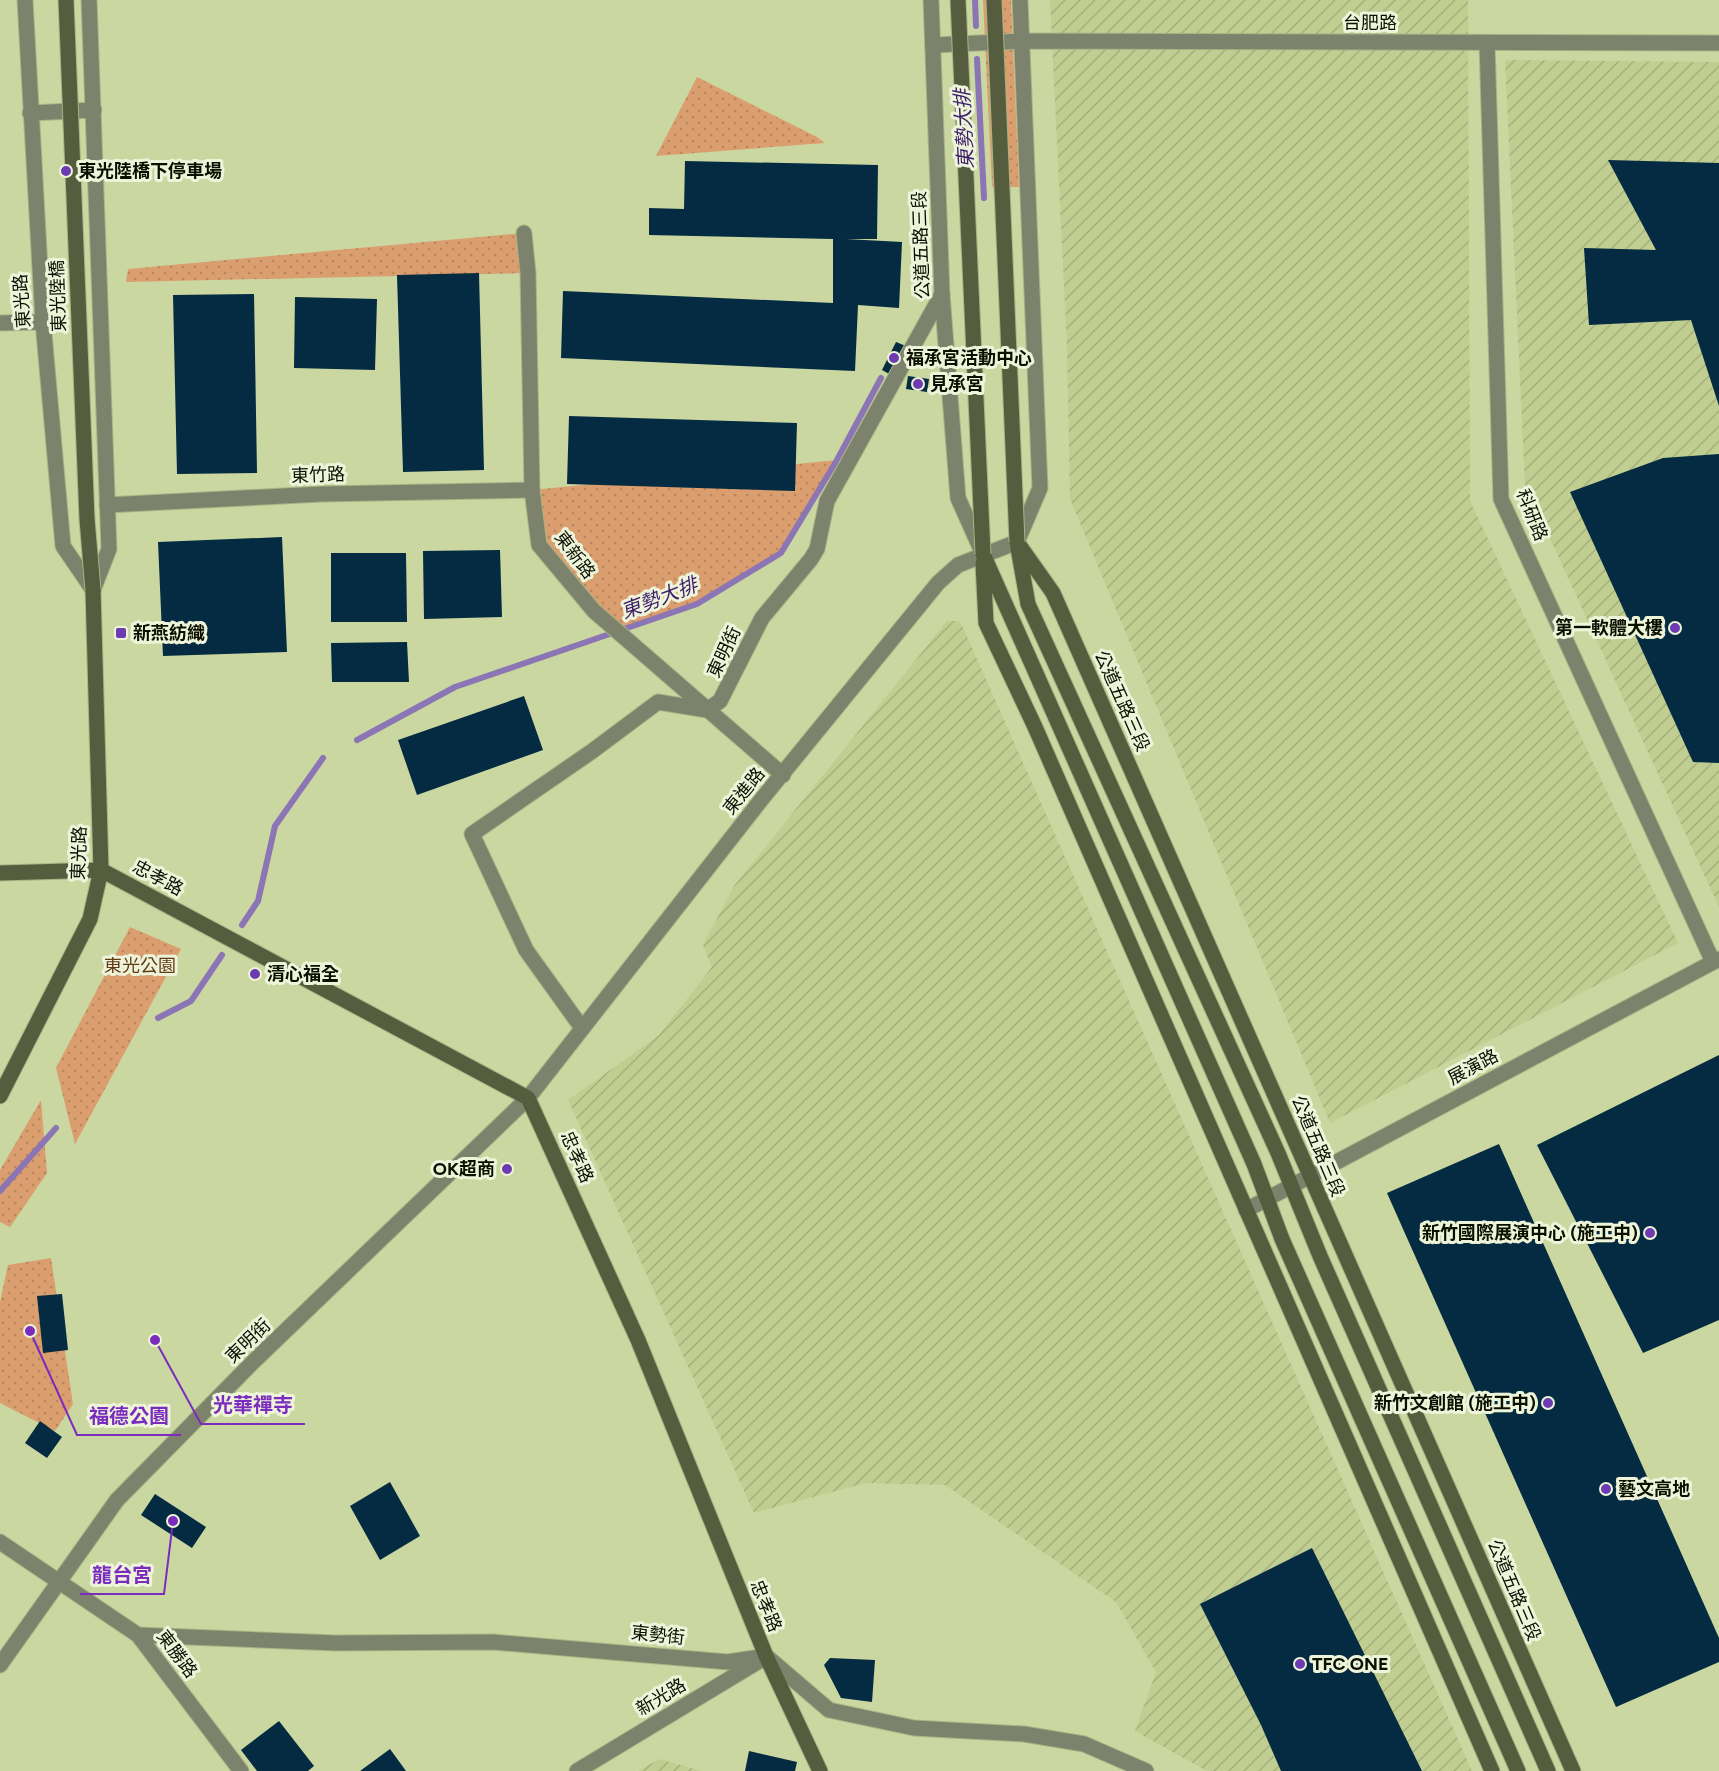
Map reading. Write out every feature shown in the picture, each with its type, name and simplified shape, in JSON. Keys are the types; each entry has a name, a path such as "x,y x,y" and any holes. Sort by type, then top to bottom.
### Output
{"street":[{"name":"東光路","path":"25,0 43,322 63,546 93,590"},
{"name":"東光陸橋","path":"66,0 87,519 93,590"},
{"name":"東光路","path":"0,1096 90,919 101,870 93,590 109,549 89,0"},
{"name":"公道五路三段","path":"931,0 942,294 958,498 1254,1164 1282,1239 1518,1771"},
{"name":"公道五路三段","path":"958,0 986,622 1035,727 1492,1771"},
{"path":"994,0 1017,542 1028,604 1170,912 1548,1771"},
{"path":"1017,542 1040,488 1020,0"},
{"name":"台肥路","path":"933,45 1021,41 1719,43"},
{"name":"科研路","path":"1487,43 1501,499 1716,960"},
{"path":"30,113 94,110"},
{"name":"東新路","path":"524,233 528,273 532,490 539,545 594,611 783,775"},
{"name":"東明街","path":"707,710 720,701 727,692 741,656 762,618 817,549 827,501 942,294"},
{"path":"0,323 43,322"},
{"name":"東竹路","path":"107,505 322,494 532,490"},
{"name":"公道五路三段","path":"1017,542 1053,593 1573,1771"},
{"name":"東進路","path":"528,1098 938,583 958,565 1017,542"},
{"path":"582,1028 526,950 472,834 591,752 657,702 707,710"},
{"name":"忠孝路","path":"0,873 101,870 528,1098 638,1340 766,1656 820,1771"},
{"name":"展演路","path":"1246,1210 1716,960"},
{"name":"東明街","path":"0,1665 117,1500 254,1361 528,1098"},
{"name":"東勝路","path":"0,1542 138,1635 242,1771"},
{"name":"東勢街","path":"138,1635 336,1643 493,1642 728,1662 766,1656"},
{"path":"766,1656 829,1710 914,1728 1024,1734 1084,1744 1146,1771"},
{"name":"新光路","path":"577,1771 766,1656"}],"shaded area":[{"path":"1050,0 1468,0 1470,501 1678,943 1330,1123 1070,499 1067,346"},
{"path":"1505,60 1719,62 1719,907 1525,484"},
{"path":"947,621 960,621 1472,1771 1207,1771 1135,1731 1156,1672 1116,1602 945,1485 866,1483 754,1513 568,1100 658,1036 712,967 703,945 734,886"},
{"path":"659,1759 702,1771 638,1771"}],"green space":[{"path":"983,0 1011,0 1019,187 992,187"},
{"path":"697,77 817,137 825,143 656,156"},
{"path":"524,233 528,273 126,282 128,269"},
{"path":"837,460 781,553 697,604 618,631 539,545 532,490"},
{"name":"東光公園","path":"130,927 181,949 75,1144 56,1068"},
{"path":"41,1100 47,1173 10,1227 0,1222 0,1170"},
{"path":"51,1258 73,1404 55,1431 0,1403 0,1302 8,1265"}],"building":[{"path":"1608,160 1719,163 1719,406 1691,320 1589,325 1584,248 1656,250"},
{"path":"685,161 878,165 877,239 846,239 902,242 899,308 858,305 855,371 561,358 563,291 833,303 833,239 649,235 649,208 684,209"},
{"path":"479,273 484,470 403,472 397,275"},
{"path":"254,294 257,473 177,474 173,295"},
{"path":"295,297 377,299 375,370 294,368"},
{"name":"福承宮活動中心","path":"896,342 906,346 891,375 882,370"},
{"name":"見承宮","path":"908,376 929,379 927,392 906,389"},
{"path":"569,416 797,423 795,491 567,484"},
{"name":"第一軟體大樓","path":"1719,454 1719,763 1693,762 1570,492 1663,458"},
{"path":"282,537 287,652 163,656 158,542"},
{"path":"500,550 502,617 424,619 423,551"},
{"path":"331,553 406,553 407,622 331,622"},
{"path":"407,642 409,682 332,682 331,643"},
{"path":"524,696 543,750 417,795 398,740"},
{"name":"新竹國際展演中心 (施工中)","path":"1719,1055 1719,1320 1643,1353 1537,1145"},
{"name":"新竹文創館 (施工中)","path":"1499,1144 1719,1638 1719,1662 1616,1707 1387,1193"},
{"path":"62,1294 68,1350 43,1353 37,1296"},
{"path":"40,1421 62,1437 47,1458 25,1443"},
{"path":"390,1482 420,1536 380,1560 350,1506"},
{"path":"155,1494 206,1527 192,1548 141,1515"},
{"name":"TFC ONE","path":"1312,1548 1422,1771 1281,1771 1261,1725 1200,1604"},
{"path":"830,1658 875,1660 872,1702 841,1698 824,1665"},
{"path":"279,1721 314,1766 308,1771 257,1771 241,1750"},
{"path":"390,1749 406,1771 360,1771"},
{"path":"749,1751 797,1762 795,1771 745,1771"}],"waterway":[{"name":"東勢大排","path":"975,0 976,26"},
{"name":"東勢大排","path":"977,59 984,198"},
{"name":"東勢大排","path":"357,740 455,687 697,604 781,553 837,460 881,378"},
{"name":"東勢大排","path":"242,925 258,901 275,826 323,758"},
{"name":"東勢大排","path":"158,1018 191,1001 222,955"},
{"name":"東勢大排","path":"0,1191 56,1128"}],"place":[{"name":"東光陸橋下停車場","path":"66,171"},
{"name":"福承宮活動中心","path":"894,358"},
{"name":"見承宮","path":"918,384"},
{"name":"第一軟體大樓","path":"1675,628"},
{"name":"新燕紡織","path":"121,633"},
{"name":"清心福全","path":"255,974"},
{"name":"OK超商","path":"507,1169"},
{"name":"新竹國際展演中心 (施工中)","path":"1650,1233"},
{"name":"福德公園","path":"30,1331"},
{"name":"光華禪寺","path":"155,1340"},
{"name":"新竹文創館 (施工中)","path":"1548,1403"},
{"name":"藝文高地","path":"1606,1489"},
{"name":"龍台宮","path":"173,1521"},
{"name":"TFC ONE","path":"1300,1664"}]}
